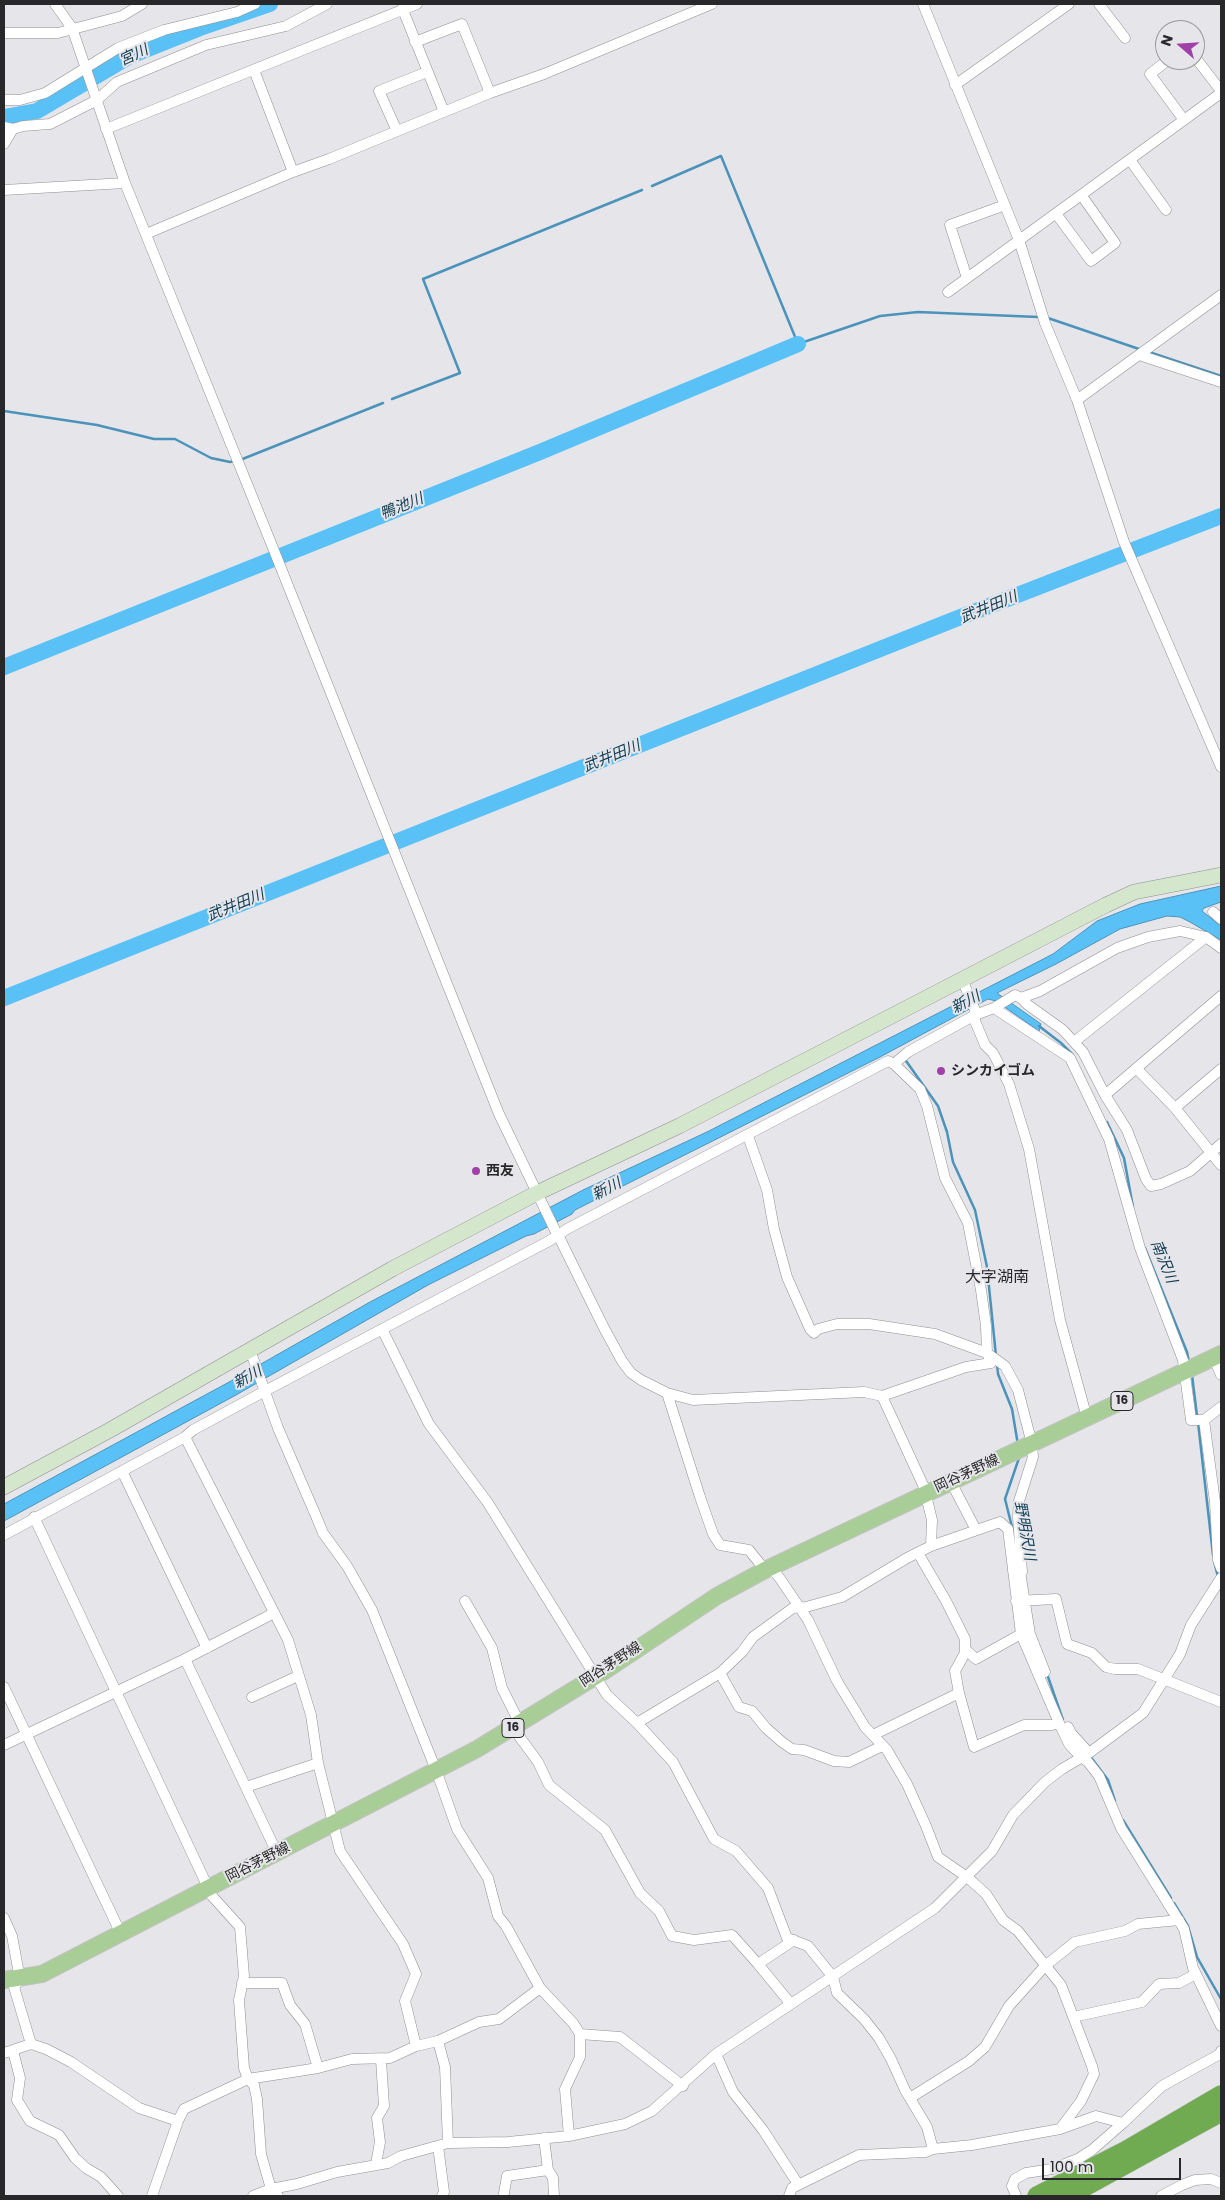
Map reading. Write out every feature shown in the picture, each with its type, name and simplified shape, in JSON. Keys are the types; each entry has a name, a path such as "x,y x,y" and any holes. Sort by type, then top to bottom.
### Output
{"highway":[{"path":"1037,2196 1127,2150 1221,2095"},
{"path":"1068,2196 1221,2112"}],"main road":[{"name":"岡谷茅野線","path":"12,1980 42,1974 436,1770 517,1726 717,1596 765,1570 1218,1356"}],"street":[{"path":"4,1535 34,1517 185,1437 193,1430 265,1389 382,1329 557,1233 748,1136 888,1061 894,1064 920,1089 927,1106 945,1178 968,1223 982,1299 987,1352 991,1363 966,1367 882,1396 864,1392 693,1400 667,1393 641,1380 622,1361 557,1233 499,1114 125,183 72,28 56,4"},
{"path":"4,33 58,33 122,16 142,4"},
{"path":"4,100 20,100 45,94 118,48 164,30 237,12 255,4"},
{"path":"4,144 8,128 50,124 97,100 117,82 206,45 286,26 327,4"},
{"path":"106,129 404,7 417,4"},
{"path":"146,234 293,172 397,132 490,93 544,74 712,4"},
{"path":"923,4 1019,240 1045,323 1077,400 1124,542 1221,767"},
{"path":"955,86 1069,4"},
{"path":"1099,4 1125,38"},
{"path":"404,7 415,42 444,112"},
{"path":"415,42 462,24 490,93"},
{"path":"254,70 293,172"},
{"path":"1155,70 1150,74 1184,120"},
{"path":"948,292 1019,240 1057,215 1221,92 1205,70"},
{"path":"397,132 379,91 427,72"},
{"path":"1130,160 1166,210"},
{"path":"4,190 125,183"},
{"path":"1057,215 1091,261 1116,243 1082,196"},
{"path":"968,278 950,225 1005,205"},
{"path":"1077,400 1221,295"},
{"path":"1139,355 1221,382"},
{"path":"4,1487 252,1355 392,1269 540,1198 679,1126 964,984 1134,892 1221,875"},
{"path":"1212,912 1221,920"},
{"path":"1022,998 1040,991 1117,948 1148,937 1180,931 1206,937 1221,948"},
{"path":"1074,1042 1206,937"},
{"path":"964,984 975,1012 975,1021 985,1045 993,1053 1009,1084 1029,1149 1060,1320 1088,1418"},
{"path":"894,1064 908,1052 975,1012 994,1008 1015,995 1022,998 1028,1006 1064,1030 1083,1052 1105,1095 1127,1130 1146,1179 1152,1186 1161,1184 1190,1170 1221,1144"},
{"path":"1105,1095 1221,996"},
{"path":"994,1008 1070,1058 1109,1139 1140,1248 1183,1360 1191,1420 1204,1420 1221,1407"},
{"path":"1137,1069 1175,1108 1221,1165"},
{"path":"1175,1108 1221,1069"},
{"path":"748,1136 767,1190 774,1229 787,1277 810,1329 814,1333 818,1329 837,1324 869,1324 935,1334 987,1352 1005,1366 1018,1390 1022,1448 1033,1457 1019,1501 1018,1517 1022,1572 1016,1571"},
{"path":"382,1329 429,1424 488,1503 607,1695 637,1723 672,1762 714,1839 736,1851 768,1888 787,1938 808,1946 833,1977 837,1993 864,2018 879,2038 927,2127 933,2149"},
{"path":"252,1355 278,1428 323,1533 347,1566 372,1610 436,1770 457,1829 488,1878 498,1916 506,1926 540,1988 573,2023 580,2034 580,2057 565,2089 569,2136"},
{"path":"1218,1356 1221,1376"},
{"path":"667,1393 704,1506 720,1545 749,1550 765,1570 775,1572 808,1620 837,1681 865,1727 887,1750 918,1806 938,1857 967,1877 986,1894 1003,1920 1018,1931 1062,1985 1094,2074 1081,2101 1060,2129"},
{"path":"882,1396 924,1487 924,1494 932,1520 931,1546"},
{"path":"1204,1420 1215,1502 1218,1560 1221,1568"},
{"path":"185,1437 288,1640 311,1715 318,1763 340,1851 403,1944 416,1974 405,2002 416,2046"},
{"path":"122,1470 207,1648"},
{"path":"951,1482 976,1530"},
{"path":"34,1517 117,1690 212,1896 240,1927 244,1957 244,1976 239,2000 244,2068 248,2079 254,2085 257,2099 261,2154 275,2192"},
{"path":"637,1723 720,1673 742,1652 753,1637 793,1608 800,1608 842,1597 907,1558 931,1546 1000,1522 1008,1529 1021,1600 1030,1634 1070,1733 1099,1776 1121,1828 1184,1929 1196,1974 1221,2026"},
{"path":"918,1553 946,1601 964,1639 964,1649 955,1671 974,1747 1024,1725 1052,1725 1059,1723"},
{"path":"252,2196 275,2192 376,2164 388,2164 401,2156 448,2143 508,2142 569,2136 625,2124 652,2111 683,2086 716,2054 790,2003 920,1920 992,1851 1013,1814 1045,1782 1144,1713 1180,1654 1191,1625 1221,1578"},
{"path":"1021,1600 1056,1599 1067,1644 1092,1653 1106,1667 1138,1669 1164,1681 1212,1697 1221,1702"},
{"path":"1021,1600 1021,1634 1069,1744 1085,1755"},
{"path":"465,1601 492,1648 502,1688 517,1726 550,1785 605,1830 640,1893 659,1911 672,1936 694,1940 732,1935 790,2003"},
{"path":"4,1745 186,1659 274,1613"},
{"path":"964,1649 976,1659 1021,1634"},
{"path":"186,1659 277,1853"},
{"path":"720,1673 739,1707 752,1710 766,1728 792,1749 804,1750 834,1761 850,1762 882,1746"},
{"path":"252,1698 298,1676"},
{"path":"4,1687 121,1934"},
{"path":"873,1736 959,1693"},
{"path":"246,1787 318,1763"},
{"path":"4,1918 12,1936 12,1980 31,2044"},
{"path":"910,2098 969,2061 985,2047 1009,2006 1045,1966 1075,1942 1125,1931 1138,1924 1179,1920"},
{"path":"758,1964 794,1940"},
{"path":"1073,2017 1142,2002 1159,1984 1179,1983 1196,1974"},
{"path":"242,1983 282,1984 290,2005 305,2024 318,2068"},
{"path":"152,2196 184,2109 248,2079 318,2068 352,2058 381,2060 390,2058 416,2046 438,2041 479,2022 499,2019 540,1988"},
{"path":"580,2034 620,2037 683,2086"},
{"path":"438,2041 445,2067 448,2143"},
{"path":"118,2196 101,2177 86,2168 75,2158 59,2135 30,2121 17,2100 20,2078 8,2052 31,2044 46,2049 71,2062 138,2108 178,2121"},
{"path":"1016,2195 1012,2186 1015,2179 1026,2173 1052,2169 1078,2159 1092,2150 1162,2086 1220,2054 1221,2051"},
{"path":"716,2054 733,2092 763,2130 798,2184"},
{"path":"376,2164 380,2142 377,2118 384,2106 381,2060"},
{"path":"789,2196 792,2188 798,2184 859,2155 926,2152 933,2149 972,2145 1060,2129 1096,2116 1123,2123"},
{"path":"544,2138 548,2170 553,2178 554,2196"},
{"path":"438,2146 444,2192 442,2196"},
{"path":"504,2193 508,2176 548,2170"},
{"path":"1161,2196 1195,2180 1211,2179 1221,2183"}],"water":[{"name":"新川","path":"1221,886 1221,902 1204,908 1202,911 1221,926 1221,940 1180,917 1167,916 1120,929 1056,964 997,993 1041,1024 1039,1031 996,1001 988,999 880,1057 575,1210 572,1214 534,1234 526,1236 428,1285 236,1395 4,1521 4,1504 231,1381 370,1302 583,1190 709,1131 1053,954 1097,921 1140,904"}],"waterway":[{"name":"宮川","path":"4,117 37,111 130,56 200,28 270,4"},
{"path":"652,186 721,156 798,344 880,316 918,312 1038,317"},
{"path":"392,399 460,373 423,279 642,190"},
{"path":"1048,318 1139,349"},
{"name":"鴨池川","path":"4,667 540,452 798,344"},
{"path":"1152,353 1221,376"},
{"path":"240,460 383,403"},
{"path":"4,411 97,425 154,439 175,439 211,458 230,462 235,461"},
{"name":"武井田川","path":"4,998 953,620 1221,516"},
{"name":"南沢川","path":"1039,1026 1073,1055"},
{"name":"野明沢川","path":"904,1058 938,1106 947,1132 953,1162 975,1210 987,1267 996,1356"},
{"name":"南沢川","path":"1107,1122 1124,1158 1133,1207"},
{"name":"南沢川","path":"1145,1248 1187,1352 1189,1362"},
{"name":"野明沢川","path":"997,1364 998,1374 1012,1409 1018,1445"},
{"name":"南沢川","path":"1192,1375 1197,1416"},
{"name":"南沢川","path":"1198,1422 1213,1555"},
{"name":"野明沢川","path":"1012,1527 1005,1499 1019,1458"},
{"name":"南沢川","path":"1214,1561 1218,1577"},
{"name":"野明沢川","path":"1047,1674 1063,1720"},
{"name":"野明沢川","path":"1090,1756 1108,1780 1115,1801"},
{"name":"野明沢川","path":"1123,1820 1171,1898"},
{"name":"野明沢川","path":"1174,1903 1188,1926 1197,1957 1221,1999"}],"place":[{"name":"シンカイゴム","path":"941,1071"},
{"name":"西友","path":"476,1171"}],"district":[{"name":"大字湖南","path":"997,1278"}]}
